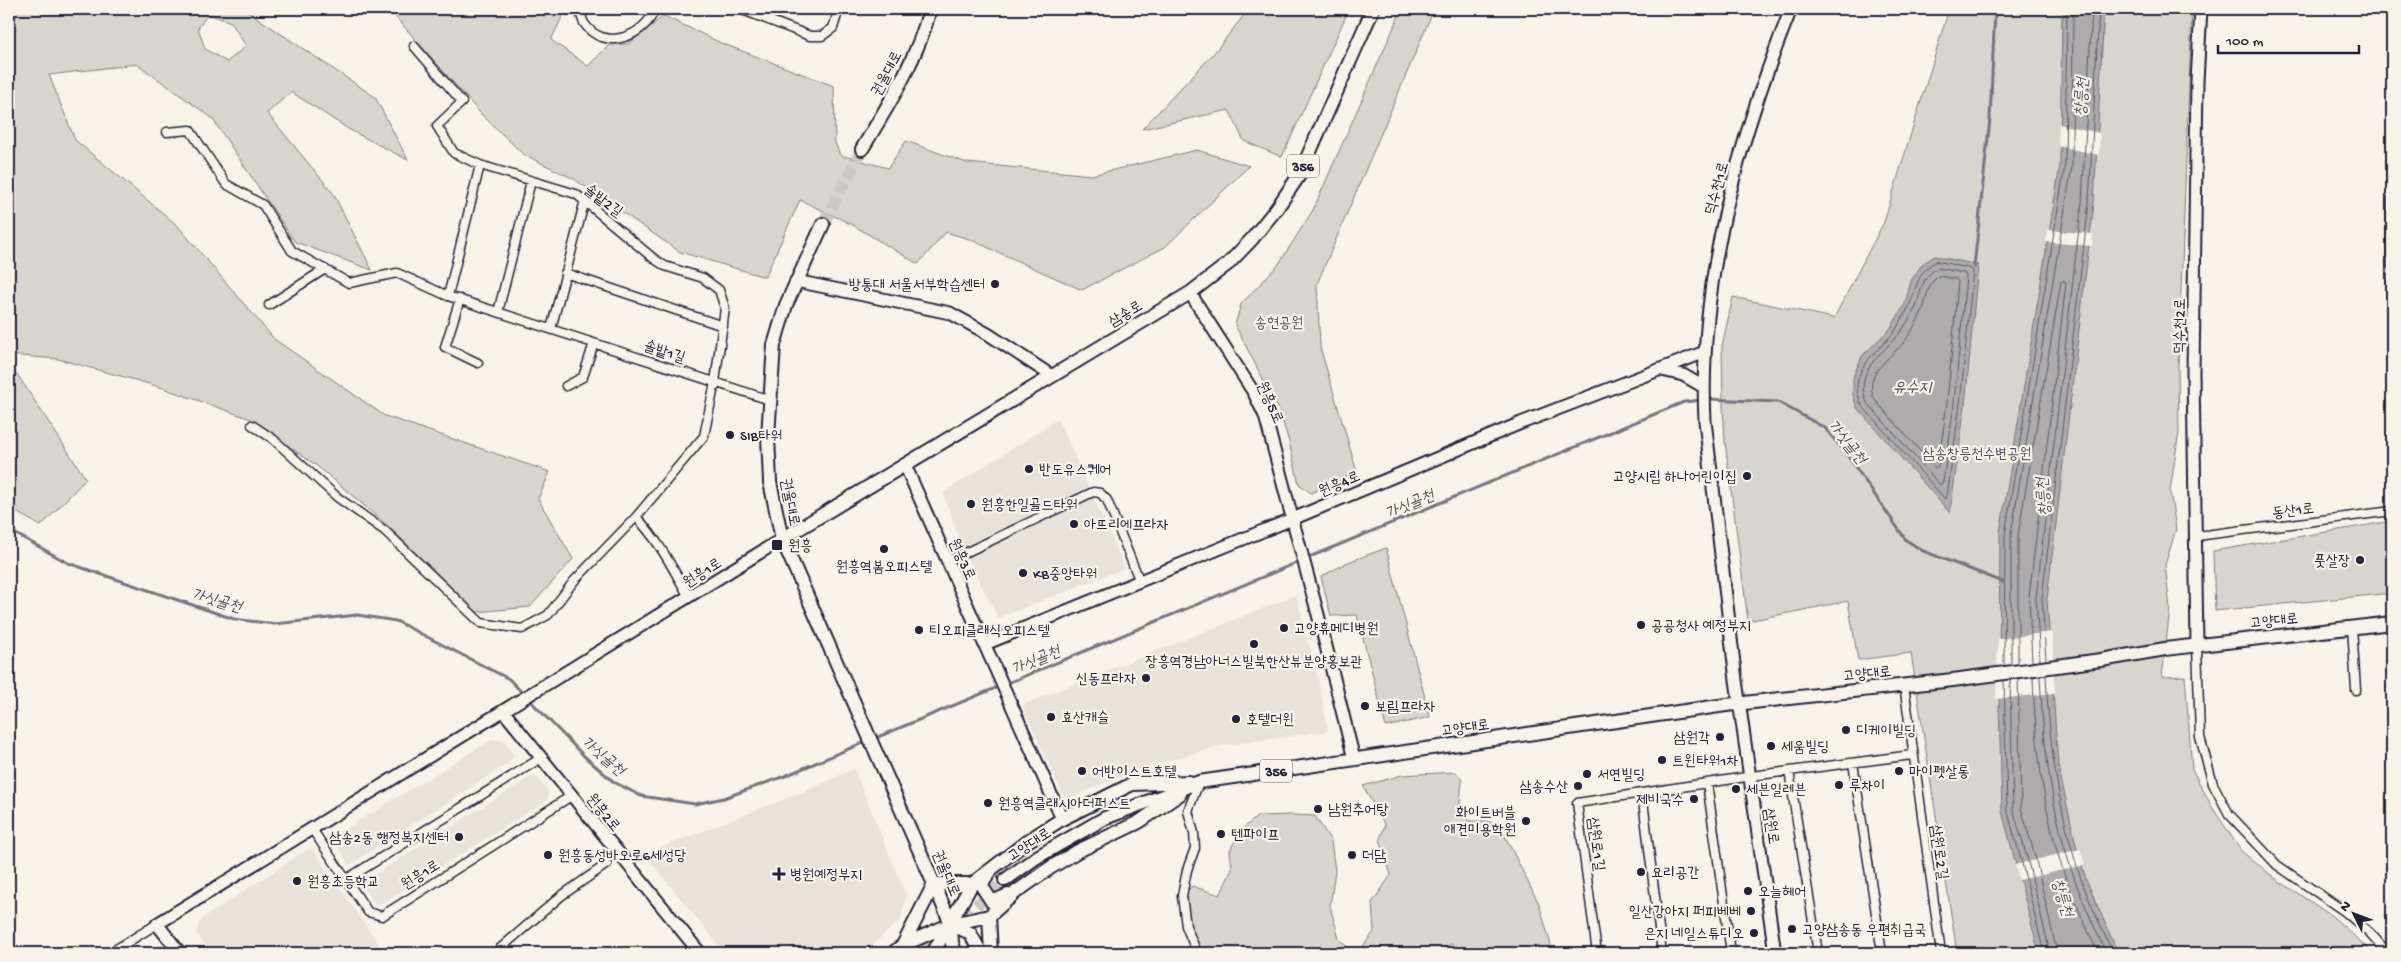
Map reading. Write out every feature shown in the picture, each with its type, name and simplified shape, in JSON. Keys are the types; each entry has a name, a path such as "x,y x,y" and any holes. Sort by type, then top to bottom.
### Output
{"main road":[{"name":"권율대로","path":"862,150 905,77 920,43 930,9"},
{"name":"삼송로","path":"782,540 1190,293 1228,263 1252,239 1277,208 1300,174 1373,9"},
{"name":"권율대로","path":"823,224 786,305 774,346 770,400 770,482 782,540 878,752 951,924 952,944 956,953"},
{"name":"고양대로","path":"1005,880 1046,852 1105,818 1199,782 1740,704 1953,680 2197,645 2392,623"},
{"path":"933,953 972,884 993,865 1062,818 1132,784 1199,782"},
{"path":"898,949 951,924 989,916 1016,892 1078,851 1139,822 1199,782"},
{"path":"993,865 982,885 992,902 1016,892"},
{"path":"898,949 934,884 972,884"},
{"path":"989,916 991,953"},
{"path":"951,924 970,933 981,953"}],"street":[{"path":"579,9 584,24 597,35 616,40 634,34 652,18 656,9"},
{"path":"740,9 810,36 822,36 833,28 838,9"},
{"name":"덕수천1로","path":"1740,704 1700,383 1721,227 1738,162 1771,59 1791,9"},
{"name":"덕수천2로","path":"2197,645 2197,536 2193,452 2193,373 2197,81 2201,9"},
{"name":"솔밭2길","path":"252,425 273,439 337,497 385,531 481,623 522,630 548,615 574,581 636,517 704,436 715,382 725,308 719,290 703,278 665,266 653,258 576,194 480,165 454,153 437,126 462,102 414,46"},
{"name":"솔밭1길","path":"167,132 190,130 226,184 263,205 292,250 349,283 397,273 448,296 770,400"},
{"path":"448,296 480,165"},
{"path":"498,312 531,181"},
{"path":"2392,199 2392,290"},
{"path":"551,329 564,273 585,200"},
{"path":"268,305 325,269"},
{"path":"564,273 723,326"},
{"path":"796,282 950,313 988,334 1052,376"},
{"name":"원흥5로","path":"1190,293 1254,393 1265,416 1354,759"},
{"path":"460,299 445,347 478,363"},
{"path":"566,386 583,377 594,343"},
{"name":"원흥4로","path":"984,644 1140,582 1521,422 1705,352"},
{"path":"1660,370 1672,372 1700,383"},
{"name":"원흥3로","path":"906,465 1062,818"},
{"path":"948,561 1093,492 1100,493 1106,500 1140,582"},
{"name":"동산1로","path":"2197,536 2392,511"},
{"path":"636,517 649,530 689,597"},
{"name":"원흥1로","path":"504,712 520,700 782,540"},
{"path":"2352,627 2356,690"},
{"path":"2197,645 2200,737 2213,784 2229,814 2277,864 2344,911 2370,933 2388,953"},
{"name":"삼원로2길","path":"1904,685 1912,754 1941,953"},
{"name":"삼원로","path":"1740,704 1775,953"},
{"path":"110,953 504,712"},
{"name":"원흥2로","path":"504,712 700,953"},
{"path":"1750,776 1912,754"},
{"path":"346,879 541,758"},
{"path":"1853,763 1882,953"},
{"path":"1789,771 1818,953"},
{"name":"삼원로1길","path":"1597,953 1578,803 1750,776"},
{"path":"1197,953 1186,926 1182,896 1187,870 1195,848 1194,833 1188,811 1199,782"},
{"path":"1707,783 1731,953"},
{"path":"1642,793 1662,953"},
{"name":"원흥1로","path":"312,829 368,912 382,916 572,796"},
{"path":"495,953 561,896 607,864"},
{"path":"157,924 180,953"}],"shaded area":[{"path":"1058,419 1125,568 998,618 964,551 943,493"},
{"path":"1296,595 1319,682 1328,731 1214,747 1132,772 1065,800 1022,705"},
{"path":"493,739 506,742 514,755 509,763 349,865 332,837"},
{"name":"병원예정부지","path":"854,769 906,895 901,920 862,953 725,953 644,854 810,789"},
{"path":"532,776 536,776 548,791 548,799 545,802 383,903 374,903 361,883"},
{"name":"원흥초등학교","path":"311,847 385,953 212,953 197,935 198,925 203,918"}],"green space":[{"path":"9,9 244,9 375,97 408,160 350,130 291,92 267,113 333,193 372,270 295,242 212,118 137,64 49,75 75,140 177,225 274,339 385,416 550,472 538,499 573,559 530,607 477,612 388,526 321,469 251,419 157,386 58,359 9,355","holes":["208,14 231,22 246,46 227,62 205,49 198,28"]},
{"path":"384,9 566,9 551,40 588,66 609,45 628,44 664,16 721,43 834,86 835,143 840,155 888,168 906,141 967,163 1092,175 1197,150 1249,166 1165,247 1082,290 969,239 946,232 918,264 851,224 800,200 765,277 680,252 574,179 523,154 481,114 393,14"},
{"path":"1249,9 1349,9 1282,157 1244,141 1229,110 1142,129 1214,53"},
{"name":"송현공원","path":"1402,9 1434,9 1317,284 1320,347 1357,472 1311,493 1299,484 1279,410 1235,325 1241,304 1278,265 1313,210"},
{"name":"삼송창릉천수변공원","path":"1949,9 2192,9 2178,366 2179,432 2170,491 2176,529 2165,565 2170,608 2162,677 2185,676 2192,769 2212,807 2241,851 2276,879 2332,916 2373,953 1957,953 1911,653 1858,660 1848,601 1748,621 1725,442 1723,405 1722,346 1733,297 1834,318 1884,222"},
{"path":"9,369 17,374 86,479 41,526 9,508"},
{"path":"2392,521 2392,593 2215,611 2213,551"},
{"path":"1386,548 1430,717 1386,727 1357,615 1331,616 1321,577 1346,563"},
{"path":"1456,772 1462,780 1460,803 1468,821 1486,821 1500,826 1539,904 1551,945 1545,953 1471,953 1451,944 1436,953 1358,953 1374,932 1372,903 1391,875 1380,839 1385,825 1363,786 1402,775"},
{"path":"1258,816 1315,816 1331,841 1335,871 1330,906 1339,939 1354,953 1201,953 1186,926 1182,896 1192,886 1220,895 1232,869 1230,850 1240,831"}],"water":[{"name":"창릉천","path":"2062,9 2104,9 2094,203 2047,599 2058,765 2077,849 2086,879 2118,953 2039,953 2002,811 1999,704 2000,533 2060,165"},
{"name":"유수지","path":"1935,256 1978,265 1965,405 1950,513 1857,408 1853,395 1853,377 1862,356 1890,329 1905,304 1911,281 1922,264"}],"pier":[{"path":"2059,124 2100,133 2099,155 2058,146"},
{"path":"2048,230 2093,234 2092,246 2046,242"},
{"path":"2052,632 2055,693 1996,699 1998,639"},
{"path":"2080,849 2085,865 2019,880 2015,865"}],"waterway":[{"path":"1974,267 1990,119 1995,9"},
{"name":"가싯골천","path":"1708,399 1778,402 1825,428 1845,452 1906,540 1923,551 2003,582"},
{"name":"가싯골천","path":"1307,558 1684,402 1702,400"},
{"name":"가싯골천","path":"9,530 68,563 234,619 275,624 357,615 396,621 509,679 585,757 614,782 641,796 695,804 724,798 785,776 867,741"},
{"name":"가싯골천","path":"873,739 1301,561"}],"tunnel":[{"path":"823,224 862,149"},
{"path":"922,953 1005,880"}],"place":[{"name":"방통대 서울서부학습센터","path":"995,284"},
{"name":"SIB타워","path":"730,435"},
{"name":"반도유스퀘어","path":"1029,469"},
{"name":"고양시립 하나어린이집","path":"1747,476"},
{"name":"원흥한일골드타워","path":"971,504"},
{"name":"아뜨리에프라자","path":"1074,524"},
{"name":"원흥","path":"777,545"},
{"name":"원흥역봄오피스텔","path":"884,549"},
{"name":"풋살장","path":"2360,560"},
{"name":"KB중앙타워","path":"1023,573"},
{"name":"공공청사 예정부지","path":"1641,625"},
{"name":"고양휴메디병원","path":"1284,628"},
{"name":"티오피클래식오피스텔","path":"919,630"},
{"name":"장흥역경남아너스빌북한산뷰분양홍보관","path":"1254,644"},
{"name":"신동프라자","path":"1146,678"},
{"name":"보림프라자","path":"1365,706"},
{"name":"효산캐슬","path":"1051,717"},
{"name":"호텔더윈","path":"1236,719"},
{"name":"디케이빌딩","path":"1846,730"},
{"name":"삼원각","path":"1720,737"},
{"name":"세움빌딩","path":"1771,746"},
{"name":"트윈타워1차","path":"1662,760"},
{"name":"어반이스트호텔","path":"1082,771"},
{"name":"마이펫살롱","path":"1899,771"},
{"name":"서연빌딩","path":"1587,774"},
{"name":"루차이","path":"1839,785"},
{"name":"삼송수산","path":"1578,786"},
{"name":"세븐일레븐","path":"1736,789"},
{"name":"제비국수","path":"1694,799"},
{"name":"원흥역클래시아더퍼스트","path":"988,803"},
{"name":"남원추어탕","path":"1318,809"},
{"name":"화이트버블 애견미용학원","path":"1526,821"},
{"name":"텐파이프","path":"1221,834"},
{"name":"삼송2동 행정복지센터","path":"459,837"},
{"name":"원흥동성바오로6세성당","path":"548,855"},
{"name":"더담","path":"1352,855"},
{"name":"요리공간","path":"1641,872"},
{"name":"병원예정부지","path":"779,874"},
{"name":"원흥초등학교","path":"297,881"},
{"name":"오늘헤어","path":"1748,891"},
{"name":"일산강아지 퍼피베베","path":"1751,911"},
{"name":"고양삼송동 우편취급국","path":"1792,929"},
{"name":"은지 네일스튜디오","path":"1754,933"}]}
